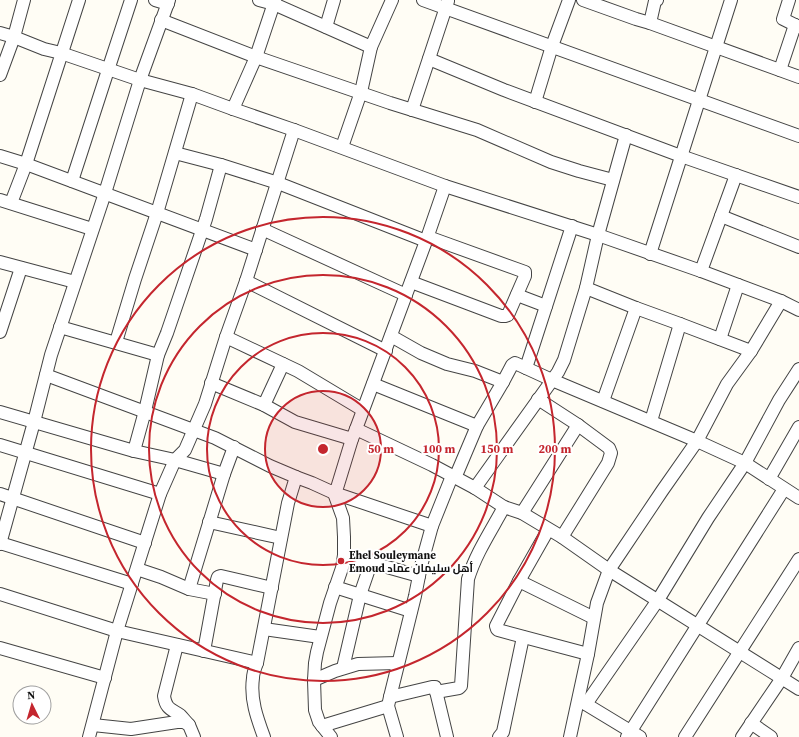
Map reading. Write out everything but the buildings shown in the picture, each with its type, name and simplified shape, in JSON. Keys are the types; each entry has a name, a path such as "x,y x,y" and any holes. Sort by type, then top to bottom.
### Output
{"street":[{"path":"0,75 14,37 24,0"},
{"path":"79,0 26,164 6,202 92,229"},
{"path":"72,181 132,0"},
{"path":"132,584 0,544 60,327 105,193 140,80 168,2 155,0"},
{"path":"259,0 275,2 371,47"},
{"path":"326,27 334,0"},
{"path":"342,147 361,92 371,47 392,0"},
{"path":"423,0 446,4 552,46 799,136"},
{"path":"535,102 552,46 569,0"},
{"path":"583,0 716,46 799,77"},
{"path":"650,23 655,1 657,0"},
{"path":"650,254 731,0"},
{"path":"780,70 797,26 783,19 789,0"},
{"path":"233,110 256,57 275,2"},
{"path":"412,110 446,4"},
{"path":"161,20 256,57 412,110 477,130 551,162 613,180"},
{"path":"0,33 108,70 192,94 233,110 342,147 445,186 572,226 700,271 781,301 799,310"},
{"path":"429,59 535,102 799,197"},
{"path":"116,342 157,213 192,94"},
{"path":"89,737 117,631 160,494 175,460 185,450 205,404 294,130"},
{"path":"475,488 558,372 564,360 586,288 598,235 626,135"},
{"path":"175,153 221,165 278,183 427,239 525,272 526,276 508,314 505,316 501,316 411,282"},
{"path":"0,156 105,193 256,250"},
{"path":"134,451 158,355 202,230 221,165"},
{"path":"700,271 736,175"},
{"path":"330,737 319,722 315,710 314,680 315,663 320,638 342,568 344,555 342,518 334,493 337,488 354,434 386,351 445,186"},
{"path":"721,216 799,247"},
{"path":"526,368 572,226"},
{"path":"262,229 406,295"},
{"path":"0,262 75,282"},
{"path":"0,332 21,268"},
{"path":"246,281 386,351"},
{"path":"720,339 738,285"},
{"path":"586,288 751,351"},
{"path":"517,295 546,306"},
{"path":"570,737 582,702 588,654 597,603 609,570 697,441 727,384 751,351 781,301"},
{"path":"604,401 636,308"},
{"path":"651,421 680,324"},
{"path":"60,327 158,355"},
{"path":"391,336 421,353 447,364 475,371 503,382"},
{"path":"226,337 283,364 363,410"},
{"path":"397,737 389,701 432,526 477,426 515,362 552,380 651,421 745,463 799,498"},
{"path":"264,405 283,364"},
{"path":"582,702 658,600 708,518 745,463 779,400 799,369"},
{"path":"46,375 215,438 270,466 334,493 432,526"},
{"path":"211,383 264,405 295,422 354,434 432,465 475,488 504,508 522,513 548,530 562,537 609,570 799,689"},
{"path":"373,384 477,426"},
{"path":"538,399 578,425 609,448 611,453 608,463 562,537"},
{"path":"0,412 134,451 175,460 224,474"},
{"path":"522,513 578,425"},
{"path":"769,478 799,427"},
{"path":"0,445 160,494"},
{"path":"189,589 224,474 234,447"},
{"path":"264,737 253,702 253,677 264,629 288,503 296,477"},
{"path":"582,702 632,735 784,489"},
{"path":"0,494 145,543"},
{"path":"436,692 459,688 461,686 468,579 471,568 478,554 504,508"},
{"path":"209,522 281,538"},
{"path":"548,530 519,581 496,627 498,630 588,654"},
{"path":"344,555 419,576"},
{"path":"685,737 799,559"},
{"path":"343,668 360,595 371,563"},
{"path":"136,569 161,576 189,589 215,594"},
{"path":"204,651 218,577 221,576 272,588"},
{"path":"519,581 594,618"},
{"path":"336,587 411,611"},
{"path":"0,594 117,631 257,663"},
{"path":"264,629 320,638"},
{"path":"500,737 503,732 523,637"},
{"path":"178,645 164,696 165,704 172,711 181,716 189,725 194,737"},
{"path":"0,648 104,678"},
{"path":"742,737 782,678 799,648"},
{"path":"314,680 330,672 358,664 398,663"},
{"path":"322,726 389,701 435,687 447,737"},
{"path":"93,725 131,729 177,722 184,722 189,725"},
{"path":"751,723 771,737"}],"place":[{"name":"Ehel Souleymane Emoud أهل سليمان عماد","path":"341,561"}]}
